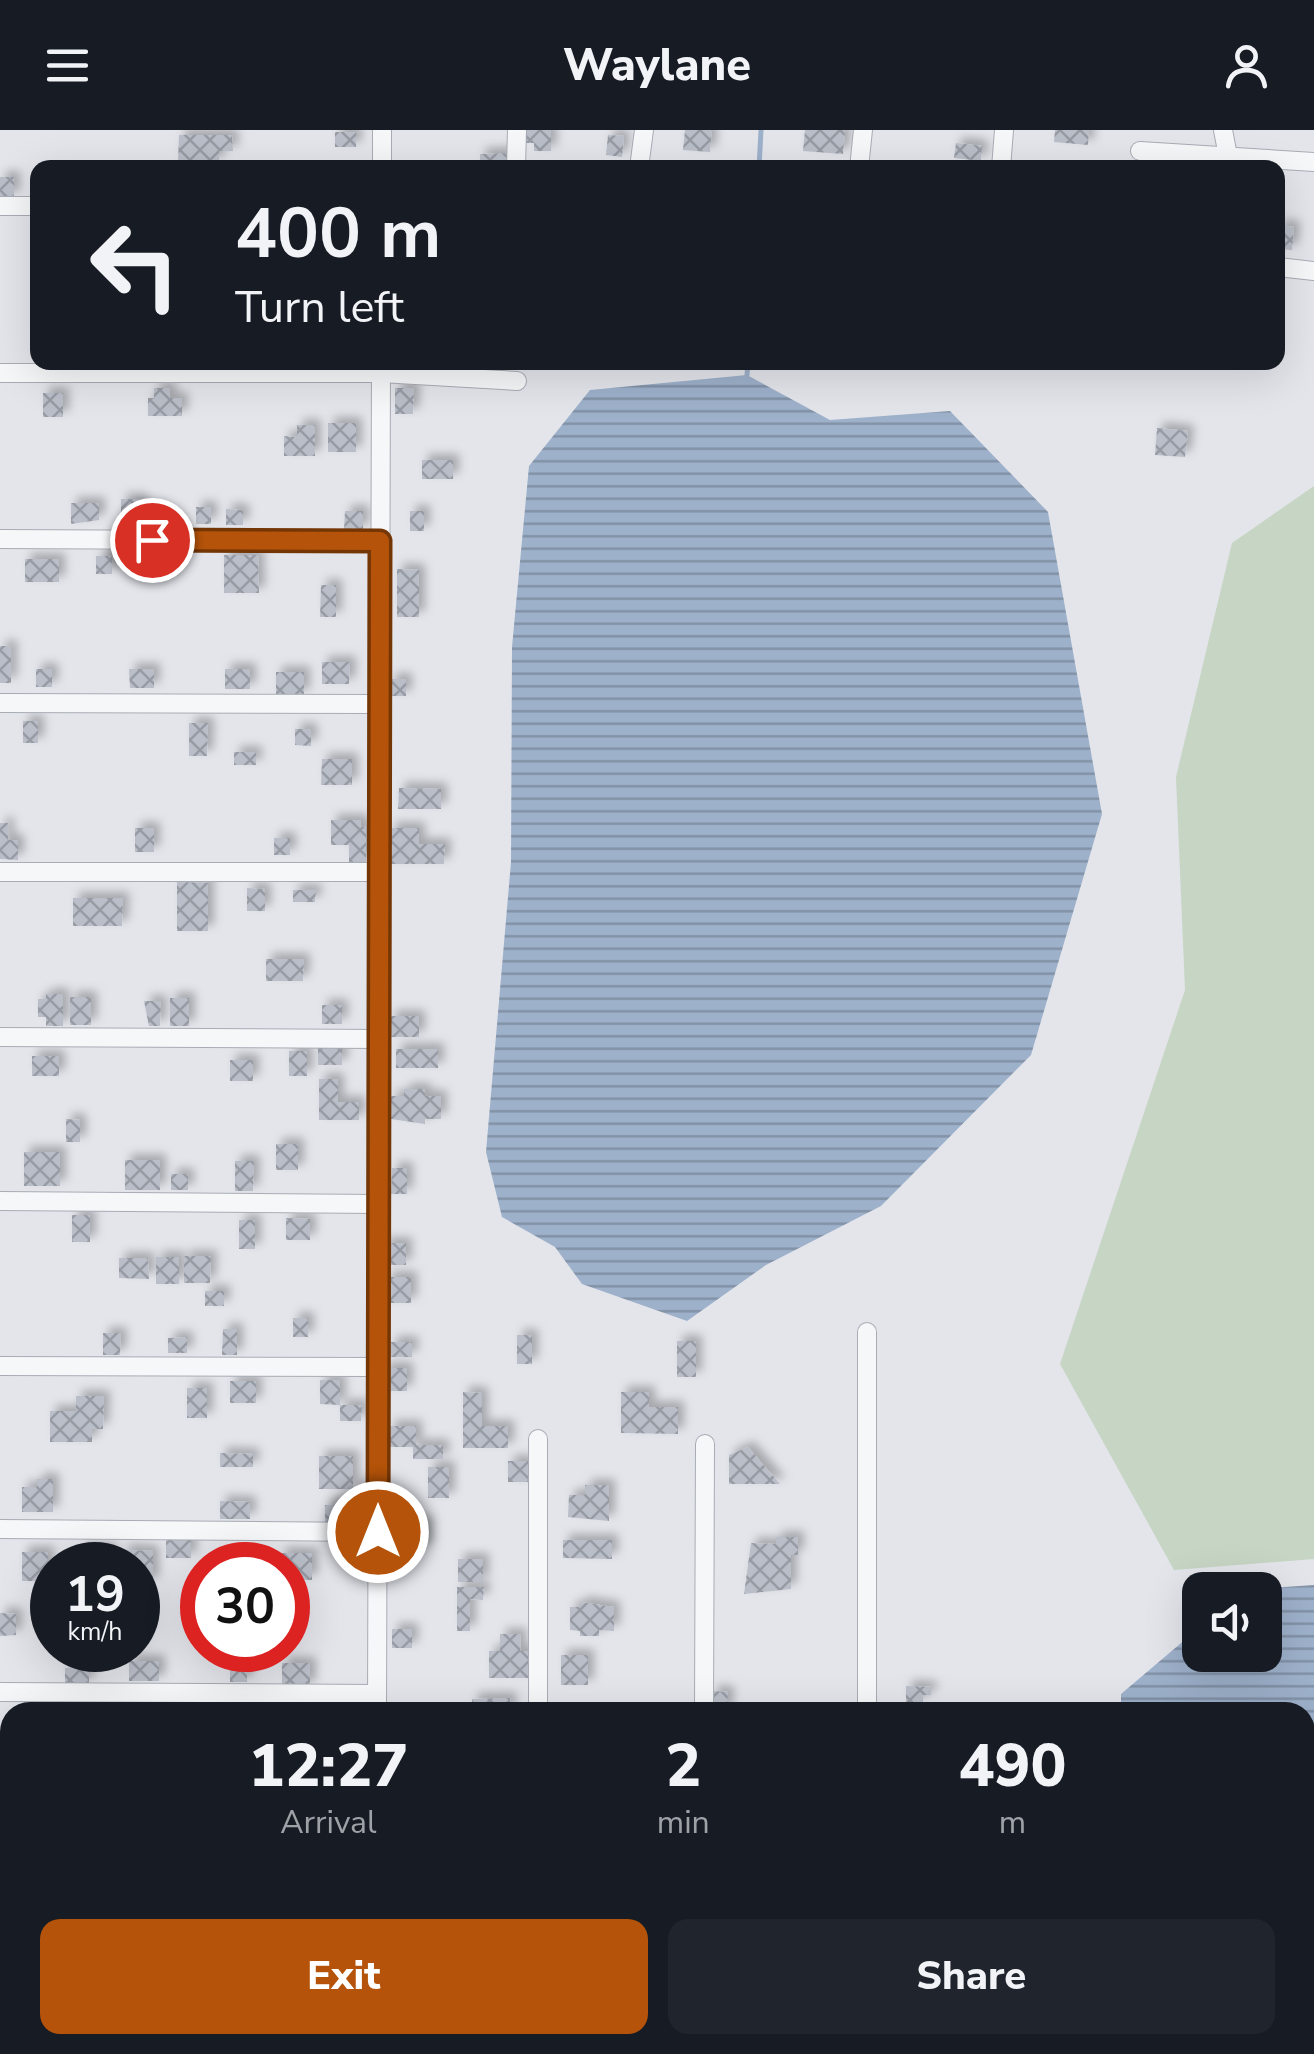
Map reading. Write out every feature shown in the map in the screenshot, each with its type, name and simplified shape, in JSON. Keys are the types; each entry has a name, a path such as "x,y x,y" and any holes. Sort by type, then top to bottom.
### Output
{"street":[{"path":"382,130 382,160"},
{"path":"516,130 516,160"},
{"path":"641,160 644,130"},
{"path":"860,160 863,130"},
{"path":"1002,160 1004,130"},
{"path":"1223,130 1228,156"},
{"path":"1140,150 1314,162"},
{"path":"0,206 30,206"},
{"path":"1285,269 1314,271"},
{"path":"0,372 190,370"},
{"path":"377,1702 381,370"},
{"path":"402,370 517,381"},
{"path":"0,539 380,541"},
{"path":"0,702 380,704"},
{"path":"0,872 379,872"},
{"path":"0,1037 379,1039"},
{"path":"0,1201 378,1204"},
{"path":"867,1332 868,1702"},
{"path":"0,1366 378,1368"},
{"path":"538,1439 538,1702"},
{"path":"704,1702 705,1444"},
{"path":"0,1529 378,1532"},
{"path":"0,1692 343,1702"}],"green space":[{"path":"1314,486 1314,1559 1174,1570 1060,1364 1185,990 1176,777 1232,543"}],"water":[{"path":"747,375 830,420 950,411 1048,512 1102,814 1031,1055 881,1206 766,1265 687,1321 582,1284 555,1247 502,1217 486,1152 511,862 512,647 529,466 590,390"},
{"path":"1314,1585 1314,1702 1121,1702 1121,1694 1182,1642 1182,1672 1282,1672 1282,1587"}],"building":[{"path":"526,130 551,130 551,151 534,151 534,143 526,143"},
{"path":"685,130 712,130 710,152 683,150"},
{"path":"805,130 845,130 843,154 803,151"},
{"path":"1055,130 1089,130 1088,145 1054,142"},
{"path":"335,132 356,132 356,147 335,147"},
{"path":"179,135 232,135 233,151 219,151 219,160 178,160"},
{"path":"608,135 624,136 622,157 606,155"},
{"path":"956,143 982,146 981,160 954,158"},
{"path":"508,153 508,160 480,160 480,154"},
{"path":"0,177 14,177 14,197 0,197"},
{"path":"1285,226 1294,227 1292,250 1285,250"},
{"path":"154,388 170,388 170,398 182,398 182,416 148,416 148,398 154,398"},
{"path":"395,388 414,388 413,414 395,414"},
{"path":"43,393 63,393 63,417 43,417"},
{"path":"328,423 356,423 356,452 328,452"},
{"path":"297,425 315,425 315,456 284,456 284,436 297,437"},
{"path":"1157,428 1188,431 1185,457 1155,455"},
{"path":"422,460 453,460 453,479 422,479"},
{"path":"121,499 142,499 142,525 121,525"},
{"path":"71,503 99,503 99,520 71,524"},
{"path":"196,507 211,507 211,524 196,524"},
{"path":"226,509 243,510 243,525 226,525"},
{"path":"345,511 363,511 363,530 344,530"},
{"path":"410,511 424,511 424,531 410,531"},
{"path":"224,555 258,555 259,593 224,593"},
{"path":"96,556 112,556 112,574 96,574"},
{"path":"25,559 59,559 59,582 25,582"},
{"path":"397,569 419,570 419,617 397,617"},
{"path":"321,585 336,585 336,617 320,617"},
{"path":"0,646 11,646 11,683 0,683"},
{"path":"322,662 350,662 349,684 322,684"},
{"path":"36,669 52,669 52,687 36,687"},
{"path":"129,669 154,669 154,688 130,688"},
{"path":"225,669 250,669 250,689 225,689"},
{"path":"276,672 304,672 304,695 276,695"},
{"path":"390,679 406,679 406,696 390,696"},
{"path":"23,721 38,721 38,743 23,743"},
{"path":"189,723 208,723 207,756 189,756"},
{"path":"295,729 311,729 311,746 295,745"},
{"path":"234,752 256,752 256,765 234,765"},
{"path":"322,759 352,759 352,785 321,785"},
{"path":"399,788 441,789 441,809 398,809"},
{"path":"331,820 361,820 361,826 366,827 366,862 349,862 349,845 331,845"},
{"path":"0,823 8,823 8,840 18,840 18,860 0,859"},
{"path":"135,828 154,828 154,852 135,852"},
{"path":"390,828 419,828 419,844 445,844 444,864 390,864"},
{"path":"274,838 290,838 290,855 274,855"},
{"path":"177,882 208,883 208,931 177,931"},
{"path":"247,888 265,889 265,911 247,911"},
{"path":"293,890 316,890 315,902 293,902"},
{"path":"73,898 123,898 122,926 73,926"},
{"path":"266,959 304,959 303,981 266,981"},
{"path":"46,994 63,994 63,1026 46,1026 46,1017 38,1017 38,999 46,999"},
{"path":"70,997 91,997 91,1025 70,1025"},
{"path":"170,998 189,998 189,1026 170,1026"},
{"path":"144,1001 161,1001 160,1026 149,1026"},
{"path":"322,1005 342,1005 342,1024 322,1024"},
{"path":"390,1016 419,1016 419,1037 390,1037"},
{"path":"318,1047 342,1047 342,1065 318,1065"},
{"path":"396,1049 438,1049 438,1068 396,1068"},
{"path":"289,1051 307,1051 307,1076 289,1076"},
{"path":"32,1056 59,1056 59,1076 32,1076"},
{"path":"230,1060 253,1060 253,1081 230,1081"},
{"path":"319,1079 338,1079 338,1102 359,1102 359,1120 319,1120"},
{"path":"404,1089 425,1089 425,1096 441,1096 441,1119 425,1119 425,1124 391,1119 391,1096 404,1096"},
{"path":"66,1119 80,1120 80,1142 66,1142"},
{"path":"276,1144 298,1144 298,1170 276,1170"},
{"path":"24,1152 60,1152 60,1186 24,1186"},
{"path":"125,1160 160,1160 160,1190 125,1190"},
{"path":"235,1161 254,1161 253,1191 235,1191"},
{"path":"392,1168 407,1168 407,1194 391,1194"},
{"path":"171,1174 188,1174 188,1190 171,1190"},
{"path":"72,1215 90,1215 90,1242 72,1242"},
{"path":"286,1218 310,1219 310,1240 286,1240"},
{"path":"239,1220 255,1220 255,1249 239,1249"},
{"path":"383,1243 406,1243 406,1265 383,1265"},
{"path":"184,1256 211,1256 210,1283 184,1283"},
{"path":"156,1257 179,1257 179,1284 156,1284"},
{"path":"119,1258 148,1258 149,1279 119,1278"},
{"path":"386,1277 411,1277 411,1303 386,1303"},
{"path":"205,1291 224,1291 224,1306 205,1306"},
{"path":"293,1318 308,1318 308,1337 293,1337"},
{"path":"223,1329 237,1329 237,1355 222,1355"},
{"path":"103,1333 121,1333 120,1355 103,1355"},
{"path":"517,1335 532,1335 532,1364 517,1364"},
{"path":"187,1337 187,1353 168,1353 168,1338"},
{"path":"677,1341 696,1341 696,1377 677,1377"},
{"path":"391,1342 412,1342 412,1357 390,1357"},
{"path":"383,1368 407,1368 407,1391 383,1391"},
{"path":"320,1380 340,1380 340,1405 320,1404"},
{"path":"230,1381 256,1381 256,1403 230,1403"},
{"path":"187,1388 207,1388 207,1418 187,1418"},
{"path":"463,1392 482,1393 482,1426 508,1426 508,1448 463,1448"},
{"path":"621,1392 649,1392 649,1407 678,1407 678,1434 621,1433"},
{"path":"76,1396 104,1396 103,1429 92,1429 92,1442 50,1442 50,1411 76,1411"},
{"path":"340,1405 362,1405 361,1421 340,1421"},
{"path":"389,1426 416,1426 416,1445 443,1445 443,1459 413,1459 413,1447 389,1447"},
{"path":"748,1447 780,1484 729,1484 729,1455"},
{"path":"220,1453 253,1454 253,1467 220,1467"},
{"path":"319,1456 353,1456 353,1489 319,1489"},
{"path":"508,1461 529,1461 529,1482 508,1482"},
{"path":"428,1467 449,1467 449,1498 428,1498"},
{"path":"37,1479 53,1479 53,1512 22,1512 22,1487 37,1487"},
{"path":"585,1485 609,1485 609,1521 568,1517 569,1495 585,1495"},
{"path":"220,1501 250,1502 250,1519 220,1519"},
{"path":"325,1505 351,1505 351,1524 325,1524"},
{"path":"394,1521 427,1522 427,1549 394,1549"},
{"path":"776,1537 798,1537 798,1555 791,1555 791,1589 744,1594 751,1543 776,1544"},
{"path":"166,1540 191,1540 180,1542 180,1558 166,1558"},
{"path":"563,1540 612,1540 612,1559 563,1558"},
{"path":"22,1552 30,1552 30,1581 22,1581"},
{"path":"458,1559 483,1559 483,1582 458,1582"},
{"path":"457,1587 484,1587 483,1600 470,1599 470,1631 457,1631"},
{"path":"580,1602 614,1607 614,1631 599,1630 599,1636 580,1636 580,1631 570,1630 570,1607 580,1607"},
{"path":"0,1613 16,1614 16,1635 0,1636"},
{"path":"392,1629 412,1629 412,1648 392,1648"},
{"path":"500,1634 521,1634 520,1651 530,1651 530,1678 489,1678 489,1651 500,1651"},
{"path":"561,1655 588,1655 588,1685 561,1685"},
{"path":"65,1672 89,1672 89,1683 65,1683"},
{"path":"129,1672 159,1672 159,1681 129,1681"},
{"path":"230,1672 247,1672 247,1682 230,1682"},
{"path":"282,1672 310,1672 310,1687 282,1687"},
{"path":"906,1686 931,1687 931,1695 923,1695 923,1702 906,1702"},
{"path":"712,1691 728,1692 728,1702 712,1702"},
{"path":"510,1698 510,1702 472,1702"}],"waterway":[{"path":"759,160 761,130"},
{"path":"747,370 747,375"}],"route":[{"path":"152,540 380,541 378,1532"}]}
